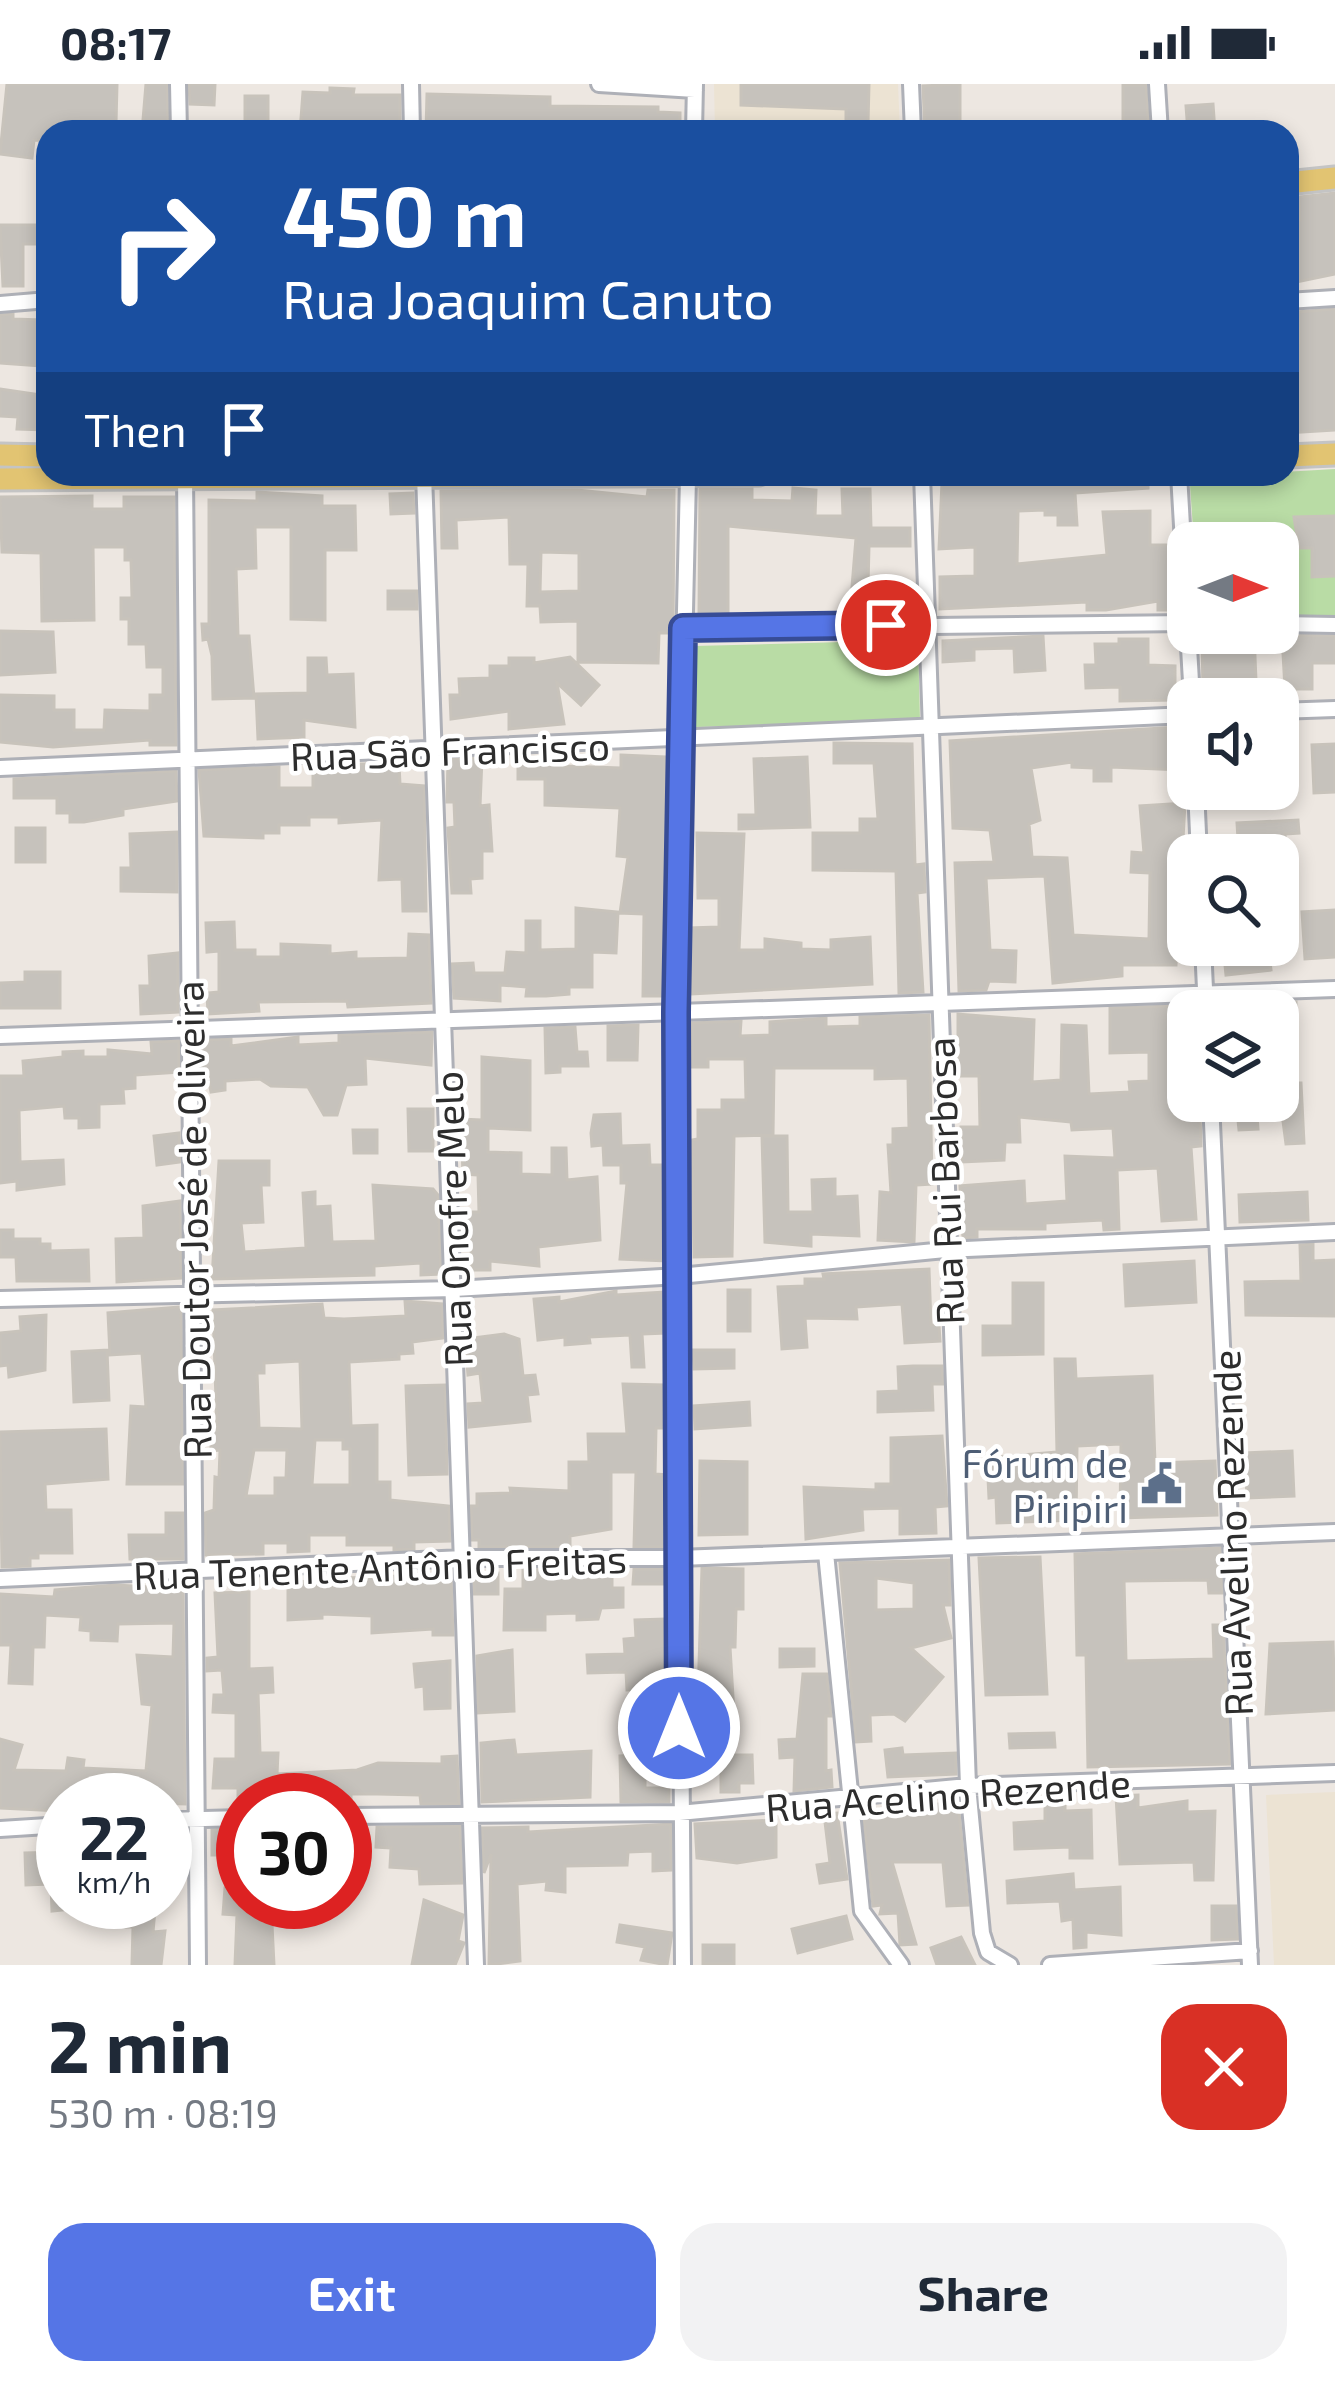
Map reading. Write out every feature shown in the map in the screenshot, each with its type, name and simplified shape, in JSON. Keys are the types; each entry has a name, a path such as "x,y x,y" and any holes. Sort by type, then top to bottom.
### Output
{"main road":[{"path":"1299,182 1335,178"},
{"path":"1299,456 1335,454"},
{"path":"0,455 36,456"},
{"path":"0,479 36,479"}],"street":[{"path":"178,84 179,120"},
{"path":"411,84 412,120"},
{"path":"599,84 695,87 694,120"},
{"path":"911,84 912,120"},
{"path":"1157,84 1159,120"},
{"path":"1299,300 1335,298"},
{"path":"0,304 36,301"},
{"name":"Rua Doutor José de Oliveira","path":"185,486 199,1965"},
{"name":"Rua Onofre Melo","path":"424,486 476,1965"},
{"path":"683,1965 676,1012 688,486"},
{"name":"Rua Rui Barbosa","path":"922,486 945,1250 968,1786 988,1952 1010,1965"},
{"path":"1180,486 1182,522"},
{"path":"683,628 1167,623"},
{"path":"1299,624 1335,625"},
{"path":"1299,711 1335,709"},
{"name":"Rua São Francisco","path":"0,768 436,753 1167,717"},
{"path":"1270,990 1335,988"},
{"path":"0,1036 1167,993"},
{"name":"Rua Avelino Rezende","path":"1212,1122 1250,1958"},
{"path":"0,1298 454,1289 679,1276 945,1250 1335,1232"},
{"name":"Rua Tenente Antônio Freitas","path":"0,1579 464,1558 679,1558 1335,1532"},
{"path":"826,1553 847,1799 862,1911 901,1965"},
{"name":"Rua Acelino Rezende","path":"372,1816 679,1814 968,1786 1335,1774"},
{"path":"192,1819 216,1819"},
{"path":"0,1828 36,1826"},
{"path":"1050,1965 1250,1958"}],"shaded area":[{"path":"714,84 898,84 900,120 715,120"},
{"path":"1335,1792 1335,1965 1274,1965 1266,1795"}],"green space":[{"path":"1335,469 1335,615 1299,616 1299,522 1193,522 1190,486 1299,486 1299,471"},
{"path":"918,640 920,721 696,727 694,646"}],"building":[{"path":"7,84 117,84 116,120 36,120 32,158 0,154"},
{"path":"146,84 167,84 168,120 143,120"},
{"path":"189,84 215,84 214,105 190,104"},
{"path":"741,84 869,84 868,120 846,120 846,109 741,105"},
{"path":"960,84 960,120 924,120 923,86"},
{"path":"1123,85 1146,85 1148,120 1123,120"},
{"path":"330,88 354,89 353,95 400,95 400,120 301,120 303,92 330,93"},
{"path":"427,94 550,97 550,106 658,107 658,112 680,113 680,120 426,120"},
{"path":"245,96 268,96 268,120 245,120"},
{"path":"1213,104 1214,120 1187,120 1186,106"},
{"path":"1335,193 1335,274 1299,282 1299,197"},
{"path":"0,225 36,225 36,244 23,244 23,286 3,286"},
{"path":"1335,309 1335,430 1299,432 1299,312"},
{"path":"0,315 36,320 36,366 0,363"},
{"path":"0,389 36,394 36,430 17,429 18,417 0,416"},
{"path":"942,486 1148,486 1075,493 1077,525 1058,525 1058,515 1045,515 1045,510 1018,511 1017,564 1107,555 1103,512 1150,511 1150,545 1167,545 1167,610 1158,610 1158,601 1106,610 1087,610 1087,602 940,609 940,577 975,576 975,547 939,549"},
{"path":"793,488 816,490 815,516 843,516 842,489 870,489 871,528 910,528 910,546 869,546 868,585 895,585 895,612 850,611 856,538 728,526 728,615 699,615 700,489 752,489 752,500 792,501"},
{"path":"577,490 647,497 648,490 674,490 673,633 659,633 658,663 578,662 578,621 541,622 540,606 527,606 528,564 510,564 509,517 456,520 457,548 442,548 441,491","holes":["541,552 579,553 579,591 540,592"]},
{"path":"257,492 322,496 322,506 355,506 356,550 325,550 325,620 291,619 291,527 255,527 256,568 236,569 238,636 249,636 254,698 213,699 212,656 208,639 203,640 202,624 209,624 209,500 257,501"},
{"path":"413,493 414,513 391,514 390,494"},
{"path":"92,496 92,509 124,509 124,497 174,497 176,745 150,745 150,740 53,747 0,742 0,695 54,696 54,710 74,710 74,730 104,730 105,710 150,711 150,695 163,695 163,667 147,667 146,644 129,644 129,619 121,619 121,598 132,598 131,560 125,560 125,547 93,547 94,620 42,621 41,553 2,552 0,497"},
{"path":"1335,516 1335,576 1312,577 1312,548 1299,548 1299,522 1294,517"},
{"path":"388,591 417,591 417,609 388,609"},
{"path":"0,631 53,632 55,672 0,675"},
{"path":"1299,635 1335,636 1335,663 1312,663 1312,689 1299,689 1299,678 1284,678 1283,654 1299,654"},
{"path":"1043,636 1045,670 1015,672 1014,648 974,649 974,660 943,662 943,641"},
{"path":"1119,639 1148,639 1148,665 1175,666 1175,678 1167,678 1167,700 1120,701 1120,687 1086,688 1085,665 1096,665 1095,644 1119,644"},
{"path":"1202,654 1255,654 1256,678 1203,678"},
{"path":"570,657 599,685 581,705 557,683 564,724 509,729 509,711 451,719 450,695 460,695 459,679 490,678 490,666 509,666 509,658 534,658 534,663"},
{"path":"308,658 326,658 327,675 353,674 355,727 304,720 304,737 258,739 256,694 308,693"},
{"path":"1167,728 1167,769 1111,767 1111,781 1094,781 1094,768 1072,767 1072,762 1031,768 1040,820 1029,824 1032,857 1067,858 1073,935 1149,939 1150,873 1131,872 1132,852 1144,853 1140,806 1167,804 1167,810 1185,810 1183,834 1167,834 1167,965 1122,965 1122,976 1053,983 1045,876 986,878 990,950 1016,951 1015,982 989,981 986,990 959,991 955,863 994,862 990,830 953,828 950,741"},
{"path":"834,743 912,744 915,865 924,864 925,892 917,893 923,992 899,993 896,871 813,870 813,833 860,833 860,819 878,819 874,763 834,763"},
{"path":"1335,744 1335,792 1314,793 1312,745"},
{"path":"621,755 665,757 665,996 643,996 644,914 620,913 628,857 617,856 620,808 545,805 545,779 518,779 518,761 563,760 563,766 621,768"},
{"path":"807,757 810,827 739,829 739,815 756,815 754,759"},
{"path":"482,758 480,806 489,805 492,851 482,851 482,878 470,879 471,893 452,893 448,828 455,827 454,802 447,802 448,759"},
{"path":"338,764 399,764 400,784 424,786 426,911 403,911 402,879 379,880 382,820 339,823 339,817 309,817 309,825 279,825 279,833 263,833 263,838 204,836 199,770 279,767 279,788 313,788 313,773 338,772"},
{"path":"176,771 177,801 123,809 123,815 84,822 70,822 70,813 57,813 57,798 14,798 14,779"},
{"path":"1298,820 1299,833 1238,834 1237,823"},
{"path":"16,828 45,828 45,862 16,862"},
{"path":"177,832 177,892 121,891 121,868 131,868 130,834"},
{"path":"697,833 744,834 739,950 765,950 765,939 801,943 801,949 831,950 831,940 870,937 872,984 692,994 689,928 719,927 719,898 698,898"},
{"path":"576,908 618,912 616,953 592,952 592,987 569,987 569,994 526,996 527,987 500,985 500,1001 454,998 452,964 473,963 474,973 505,973 507,952 526,953 526,921 540,921 540,950 576,949"},
{"path":"1335,910 1335,957 1305,959 1302,912"},
{"path":"234,922 235,950 255,950 255,957 281,957 281,944 330,946 330,954 356,952 356,959 408,958 409,934 429,935 431,1003 348,1007 347,1001 258,1002 259,1011 208,1014 207,993 219,992 219,951 207,952 206,923"},
{"path":"178,953 178,1012 141,1014 140,986 150,986 149,956"},
{"path":"1225,966 1271,966 1271,970 1226,975"},
{"path":"25,972 60,972 60,1008 0,1008 0,983 25,982"},
{"path":"1167,1006 1167,1122 1200,1122 1201,1146 1191,1147 1196,1219 1162,1221 1158,1168 1117,1170 1119,1229 1104,1230 1103,1220 1045,1223 1045,1229 977,1229 977,1237 963,1238 960,1186 1024,1181 1025,1204 1067,1201 1065,1156 1115,1158 1113,1128 1072,1130 1071,1122 1019,1117 1020,1142 1005,1142 1004,1160 962,1162 961,1127 980,1127 979,1076 958,1076 958,1014 1034,1020 1032,1082 1061,1080 1062,1025 1086,1026 1089,1094 1130,1092 1129,1082 1149,1081 1149,1052 1110,1053 1110,1008"},
{"path":"929,1015 932,1184 916,1185 914,1242 878,1240 880,1192 891,1193 888,1145 893,1145 893,1129 909,1128 908,1078 875,1079 875,1068 774,1068 773,1135 734,1136 732,1256 694,1257 692,1140 698,1139 698,1110 722,1110 722,1100 746,1100 745,1059 708,1059 708,1067 692,1067 692,1023 741,1021 740,1036 770,1035 770,1022 826,1018 826,1027 860,1026 860,1017"},
{"path":"638,1025 637,1060 608,1060 608,1026"},
{"path":"575,1027 577,1052 587,1052 588,1066 560,1066 560,1072 546,1073 545,1028"},
{"path":"432,1032 431,1065 365,1058 366,1084 346,1085 337,1115 324,1115 308,1087 271,1086 260,1079 225,1081 225,1090 211,1092 207,1071 201,1071 201,1040 231,1039 231,1046 298,1037 298,1045 339,1043 339,1035"},
{"path":"179,1041 179,1072 135,1075 135,1088 123,1089 124,1103 99,1104 99,1127 79,1128 79,1118 65,1118 64,1106 19,1110 20,1162 63,1160 64,1184 17,1190 17,1181 0,1183 0,1076 24,1076 23,1061 63,1057 63,1052 83,1051 83,1057 108,1057 108,1050 152,1054 151,1042"},
{"path":"482,1057 530,1061 530,1130 488,1128 488,1152 521,1153 521,1174 552,1175 552,1148 566,1148 567,1180 597,1177 600,1240 538,1247 539,1266 490,1261 490,1270 472,1270 471,1248 462,1248 461,1212 479,1212 478,1175 463,1174 461,1119 482,1120"},
{"path":"1301,1083 1304,1143 1286,1144 1283,1122 1299,1122"},
{"path":"408,1109 433,1109 433,1151 409,1151"},
{"path":"620,1114 621,1146 649,1145 650,1165 666,1165 667,1261 620,1259 627,1183 621,1183 621,1165 604,1165 603,1145 592,1146 591,1133 594,1115"},
{"path":"1238,1122 1258,1122 1258,1129 1239,1130"},
{"path":"353,1130 377,1130 377,1153 354,1153"},
{"path":"179,1133 180,1162 157,1165 154,1136"},
{"path":"762,1136 787,1136 788,1212 813,1212 812,1180 835,1179 835,1197 857,1196 859,1236 811,1234 811,1246 765,1242"},
{"path":"219,1161 269,1161 269,1185 261,1185 263,1222 241,1223 244,1252 306,1248 303,1193 315,1192 315,1207 330,1206 332,1242 376,1241 373,1185 433,1189 438,1195 441,1274 421,1275 421,1263 374,1266 374,1275 212,1279"},
{"path":"1307,1192 1308,1220 1240,1222 1239,1195"},
{"path":"180,1201 181,1278 117,1282 116,1239 144,1238 143,1206"},
{"path":"0,1230 13,1230 13,1239 40,1239 40,1244 50,1244 50,1251 88,1250 89,1281 17,1281 16,1257 0,1257"},
{"path":"1313,1244 1313,1261 1335,1260 1335,1316 1246,1315 1245,1282 1301,1281 1300,1245"},
{"path":"1194,1261 1196,1302 1126,1306 1124,1265"},
{"path":"929,1269 931,1325 939,1325 940,1341 905,1343 902,1304 856,1307 857,1319 805,1318 807,1347 782,1349 778,1287 805,1286 805,1279 824,1279 823,1274"},
{"path":"1013,1283 1043,1283 1043,1354 983,1355 983,1326 1013,1326"},
{"path":"728,1290 750,1290 750,1331 728,1331"},
{"path":"616,1291 616,1295 664,1292 666,1333 642,1334 644,1367 632,1367 630,1335 589,1337 590,1343 565,1345 565,1337 538,1340 534,1299 559,1297 559,1302"},
{"path":"405,1301 442,1304 443,1338 412,1342 413,1353 399,1354 399,1359 349,1362 351,1426 377,1425 377,1482 390,1482 390,1500 449,1506 450,1541 414,1542 414,1549 394,1550 394,1545 347,1545 347,1535 309,1535 309,1551 288,1552 288,1543 263,1543 263,1554 206,1555 205,1513 214,1510 220,1450 211,1451 211,1430 217,1430 213,1310 322,1304 324,1318 406,1316","holes":["300,1361 302,1429 259,1428 257,1373 264,1373 264,1363","315,1440 343,1440 343,1449 350,1449 350,1485 312,1485","254,1450 287,1450 286,1478 275,1478 275,1496 246,1496"]},
{"path":"181,1307 183,1484 127,1484 131,1406 146,1407 142,1353 110,1355 108,1313"},
{"path":"46,1315 45,1370 9,1377 8,1365 0,1366 0,1333 21,1331 20,1317"},
{"path":"504,1334 519,1339 523,1376 535,1375 538,1394 527,1395 530,1421 469,1427 468,1404 483,1403 480,1373 468,1375 465,1339"},
{"path":"107,1350 109,1400 74,1402 72,1352"},
{"path":"693,1350 734,1350 734,1368 694,1369"},
{"path":"1055,1359 1075,1359 1076,1379 1152,1376 1155,1463 1215,1461 1217,1515 1120,1518 1121,1444 1077,1446 1076,1520 997,1523 996,1497 989,1498 987,1458 1057,1452"},
{"path":"942,1366 943,1384 932,1384 933,1410 878,1412 878,1392 899,1391 898,1367"},
{"path":"623,1384 664,1385 668,1428 656,1428 655,1474 668,1475 669,1547 634,1547 636,1472 611,1472 611,1529 570,1536 570,1547 479,1547 479,1540 472,1540 471,1506 477,1506 477,1494 511,1493 510,1488 569,1491 569,1462 589,1462 588,1434 627,1434"},
{"path":"445,1385 447,1474 409,1475 406,1386"},
{"path":"749,1402 750,1425 695,1429 694,1406"},
{"path":"106,1429 108,1479 45,1484 46,1510 71,1510 72,1553 38,1553 38,1558 30,1558 30,1566 2,1567 0,1432"},
{"path":"942,1436 947,1506 935,1507 936,1533 900,1534 900,1508 862,1509 863,1530 806,1539 804,1487 876,1490 876,1484 891,1484 891,1438"},
{"path":"1292,1451 1294,1496 1247,1498 1245,1453"},
{"path":"700,1461 747,1462 747,1534 699,1535"},
{"path":"166,1513 183,1513 183,1559 130,1559 129,1535 166,1535"},
{"path":"1220,1548 1222,1593 1209,1593 1208,1580 1124,1581 1126,1661 1214,1659 1213,1625 1223,1625 1230,1764 1088,1767 1086,1655 1077,1655 1075,1554"},
{"path":"1040,1557 1047,1694 986,1695 979,1558"},
{"path":"949,1560 950,1605 943,1605 951,1638 911,1648 943,1677 905,1721 894,1714 870,1715 871,1741 856,1742 840,1563","holes":["876,1578 914,1583 914,1609 876,1610"]},
{"path":"702,1568 743,1569 743,1609 736,1609 735,1647 730,1647 734,1714 718,1714 716,1762 696,1762"},
{"path":"523,1569 612,1569 612,1588 623,1588 623,1607 601,1608 598,1619 577,1620 577,1613 545,1614 545,1630 504,1630 505,1589 523,1589"},
{"path":"634,1569 669,1569 669,1584 633,1584"},
{"path":"474,1573 498,1573 498,1594 474,1594"},
{"path":"451,1574 453,1635 433,1635 433,1629 372,1633 372,1616 322,1614 322,1618 288,1620 288,1580 347,1586 347,1578"},
{"path":"116,1585 183,1589 185,1773 36,1773 36,1810 0,1808 0,1739 22,1745 14,1770 66,1771 68,1758 84,1760 83,1768 146,1771 152,1705 142,1704 137,1655 173,1657 174,1623 118,1624 117,1641 91,1640 91,1631 80,1630 81,1617 45,1615 44,1647 33,1647 32,1684 9,1683 11,1645 0,1645 0,1594 54,1597 55,1590"},
{"path":"249,1592 249,1669 272,1668 273,1692 258,1693 260,1753 278,1753 277,1773 216,1773 213,1788 215,1759 236,1759 236,1713 213,1712 214,1695 224,1695 222,1670 207,1671 207,1658 218,1657 215,1593"},
{"path":"665,1619 669,1688 627,1690 626,1672 588,1673 587,1655 625,1654 624,1639 636,1638 635,1620"},
{"path":"1333,1642 1335,1710 1266,1714 1270,1644"},
{"path":"780,1649 814,1649 814,1666 780,1667"},
{"path":"512,1650 514,1711 478,1713 477,1656"},
{"path":"450,1661 450,1708 425,1709 424,1686 416,1687 414,1664"},
{"path":"803,1674 827,1674 831,1716 826,1716 826,1771 831,1770 832,1787 794,1791 795,1757 780,1758 779,1740 797,1739"},
{"path":"1054,1733 1055,1747 1010,1748 1009,1734"},
{"path":"514,1740 516,1755 591,1751 590,1797 482,1802 481,1743"},
{"path":"902,1748 903,1755 956,1753 956,1774 888,1777 885,1750"},
{"path":"645,1755 645,1788 669,1788 669,1802 621,1802 620,1756"},
{"path":"721,1755 752,1755 753,1783 739,1783 739,1792 721,1792"},
{"path":"457,1756 459,1804 421,1804 420,1795 372,1794 372,1773 297,1773 357,1770 378,1763 442,1764 442,1757"},
{"path":"1138,1795 1138,1808 1187,1801 1187,1812 1215,1811 1213,1880 1195,1880 1194,1862 1120,1864 1116,1796"},
{"path":"1045,1799 1065,1800 1065,1811 1091,1810 1092,1858 1070,1858 1070,1847 1015,1849 1014,1823 1045,1821"},
{"path":"958,1802 968,1905 947,1906 943,1862 892,1862 916,1944 900,1945 898,1913 880,1914 882,1905 873,1906 863,1812"},
{"path":"837,1813 847,1879 820,1883 817,1865 830,1863 824,1814"},
{"path":"776,1820 776,1857 737,1863 697,1858 695,1824"},
{"path":"671,1824 671,1870 653,1871 653,1851 628,1852 627,1865 565,1866 565,1892 546,1890 547,1881 517,1884 520,1961 489,1965 491,1854 484,1873 482,1828 528,1827 528,1832"},
{"path":"460,1826 462,1883 420,1884 419,1869 390,1867 391,1848 376,1847 377,1827"},
{"path":"212,1830 216,1830 216,1855 212,1855"},
{"path":"25,1853 36,1853 36,1885 26,1885"},
{"path":"1073,1874 1074,1890 1120,1887 1121,1935 1086,1932 1086,1947 1074,1948 1073,1919 1062,1921 1060,1901 1008,1903 1007,1881"},
{"path":"424,1900 463,1915 458,1941 464,1943 455,1965 412,1965"},
{"path":"1212,1906 1236,1906 1238,1939 1212,1940"},
{"path":"846,1916 852,1939 798,1953 792,1929"},
{"path":"620,1925 672,1933 667,1965 641,1960 645,1947 617,1942"},
{"path":"133,1929 165,1931 161,1965 132,1965"},
{"path":"236,1929 272,1929 274,1965 235,1965"},
{"path":"961,1937 975,1965 937,1965 931,1948"},
{"path":"703,1945 734,1945 734,1964 703,1964"}],"place":[{"name":"Fórum de Piripiri","path":"1162,1484"}],"route":[{"path":"679,1728 676,1012 683,628 886,625"}]}
